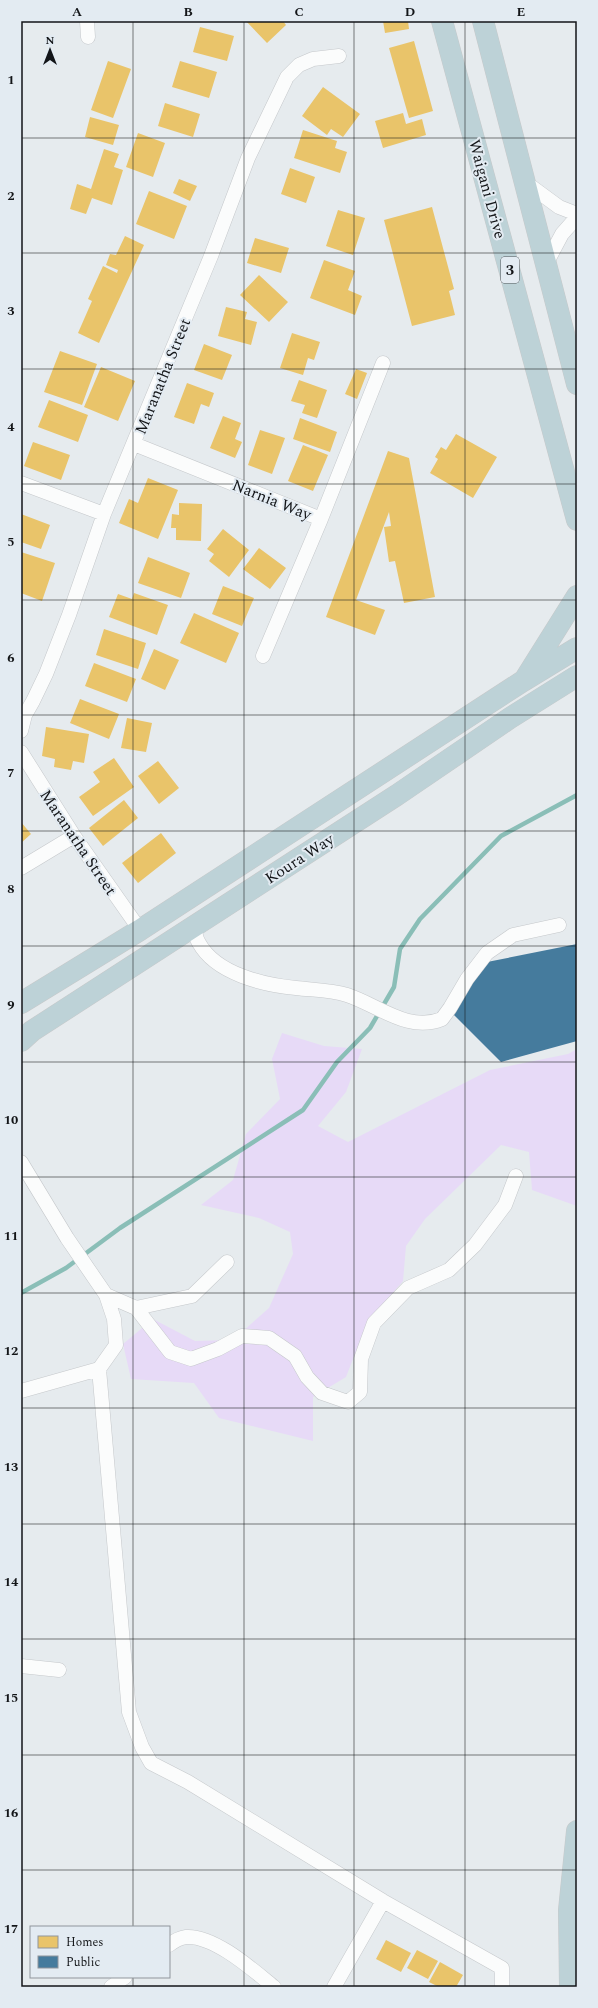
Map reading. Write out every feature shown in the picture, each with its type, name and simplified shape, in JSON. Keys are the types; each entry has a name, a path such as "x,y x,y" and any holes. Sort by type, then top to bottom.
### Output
{"highway":[{"name":"Waigani Drive","path":"442,21 577,520"},
{"path":"483,21 577,384"},
{"path":"523,681 577,596"},
{"name":"Koura Way","path":"21,1003 140,930 523,681 577,648"},
{"name":"Koura Way","path":"21,1041 32,1031 576,678"},
{"path":"570,1987 569,1910 577,1831"}],"street":[{"path":"87,21 88,37"},
{"name":"Maranatha Street","path":"21,732 25,715 34,701 69,615 104,514 211,256 248,158 287,77 299,65 313,59 339,56"},
{"path":"525,182 559,207 577,214"},
{"path":"546,264 562,234 577,217"},
{"name":"Narnia Way","path":"134,444 321,519 383,363"},
{"path":"21,483 104,514"},
{"path":"263,656 321,519"},
{"name":"Maranatha Street","path":"21,752 74,836 140,930"},
{"path":"21,868 74,836"},
{"path":"194,926 198,943 212,959 229,969 269,983 347,995 410,1022 421,1023 442,1019 467,979 487,953 513,935 559,925"},
{"path":"21,1162 67,1238 106,1295 114,1319 116,1345 99,1369 21,1391"},
{"path":"106,1295 136,1308 170,1352 191,1359 218,1349 242,1336 269,1338 295,1356 307,1377 322,1393 348,1402 360,1392 361,1359 374,1323 408,1288 449,1270 475,1245 505,1205 516,1176"},
{"path":"136,1308 192,1296 227,1262"},
{"path":"99,1369 129,1712 151,1763 188,1782 384,1901 502,1968 502,1987"},
{"path":"21,1666 59,1670"},
{"path":"334,1987 384,1901"},
{"path":"170,1944 177,1939 185,1937 202,1939 248,1966 274,1987"},
{"path":"111,1987 124,1978"}],"shaded area":[{"path":"282,1033 324,1046 362,1049 346,1092 318,1126 348,1142 490,1070 568,1054 577,1049 577,1206 532,1190 529,1152 501,1145 425,1219 406,1246 403,1281 367,1323 346,1377 313,1397 313,1441 219,1418 194,1383 131,1379 123,1344 153,1319 195,1341 233,1340 269,1308 293,1254 290,1232 259,1218 201,1205 233,1180 246,1134 280,1099 272,1059"}],"building: Homes":[{"path":"246,21 283,21 286,25 267,43"},
{"path":"383,21 408,21 409,29 385,33"},
{"path":"200,27 234,36 227,61 193,52"},
{"path":"414,41 433,111 409,118 389,48"},
{"path":"108,61 131,69 113,118 91,110"},
{"path":"180,61 217,72 209,98 172,87"},
{"path":"323,87 360,114 343,137 331,129 327,135 302,116"},
{"path":"165,103 200,114 193,137 158,126"},
{"path":"403,113 406,124 422,119 426,135 383,148 375,121"},
{"path":"90,117 119,125 113,145 85,137"},
{"path":"303,130 337,141 335,148 347,152 340,173 294,158"},
{"path":"138,133 165,143 153,177 126,167"},
{"path":"104,149 119,154 114,167 123,170 112,205 92,198 86,214 70,209 77,184 91,189"},
{"path":"290,168 315,177 306,203 281,194"},
{"path":"179,179 197,186 190,201 173,193"},
{"path":"149,191 187,206 174,239 136,224"},
{"path":"432,207 454,289 449,291 455,315 412,326 384,220"},
{"path":"338,210 365,218 353,255 326,246"},
{"path":"125,236 144,245 99,343 78,333 92,301 88,299 103,266 117,273 118,270 106,265 110,254 116,255"},
{"path":"255,238 289,248 281,273 247,263"},
{"path":"324,260 355,271 348,290 362,296 355,315 310,298"},
{"path":"259,275 288,302 269,322 240,295"},
{"path":"226,307 247,312 245,319 257,322 251,345 218,336"},
{"path":"292,333 320,342 314,360 308,358 303,375 280,368"},
{"path":"204,344 232,355 222,380 194,370"},
{"path":"60,351 97,364 82,405 44,392"},
{"path":"101,367 135,381 118,421 84,407"},
{"path":"356,369 367,373 357,399 345,394"},
{"path":"299,380 327,390 317,418 302,413 305,405 291,401"},
{"path":"187,383 214,393 209,407 201,404 194,424 174,417"},
{"path":"49,400 88,415 78,442 38,427"},
{"path":"223,416 241,423 235,439 242,442 235,458 210,448"},
{"path":"300,418 337,432 330,452 293,439"},
{"path":"260,430 285,438 272,474 248,465"},
{"path":"456,434 497,457 473,498 430,473 438,459 435,457 441,447 446,450"},
{"path":"33,442 70,455 61,480 24,466"},
{"path":"303,445 328,455 313,491 288,481"},
{"path":"388,451 409,458 435,597 404,603 395,561 389,562 384,527 391,526 389,512 356,600 385,610 375,635 326,617"},
{"path":"148,478 178,490 158,539 119,523 129,499 138,503"},
{"path":"179,503 202,504 201,541 176,540 176,528 171,528 172,514 179,515"},
{"path":"21,514 50,525 41,549 21,542"},
{"path":"223,529 249,550 229,577 209,561 214,554 207,549"},
{"path":"259,548 286,568 270,589 243,569"},
{"path":"21,552 55,563 42,601 21,593"},
{"path":"148,557 190,573 181,598 138,583"},
{"path":"223,586 254,598 242,626 212,614"},
{"path":"134,593 168,605 157,635 109,617 118,594 132,599"},
{"path":"194,613 239,633 226,663 180,643"},
{"path":"104,629 146,643 138,669 96,655"},
{"path":"154,649 179,660 165,690 141,679"},
{"path":"94,663 136,679 127,702 85,686"},
{"path":"80,699 119,714 109,739 70,723"},
{"path":"127,718 152,723 146,752 121,748"},
{"path":"46,727 89,734 84,763 73,761 71,770 54,767 55,759 42,756"},
{"path":"114,758 134,787 93,816 79,797 100,782 93,772"},
{"path":"158,761 179,788 159,804 138,776"},
{"path":"124,800 138,818 103,846 89,828"},
{"path":"21,822 31,834 21,843"},
{"path":"161,833 176,853 138,883 122,863"},
{"path":"386,1940 411,1953 401,1972 376,1959"},
{"path":"417,1950 438,1961 428,1979 407,1968"},
{"path":"440,1962 463,1975 456,1987 439,1987 429,1982"}],"building: Public":[{"path":"577,944 577,1041 501,1062 453,1014 482,963"}],"waterway":[{"path":"21,1293 66,1268 120,1228 303,1110 337,1062 370,1028 394,987 400,949 420,919 501,836 577,795"}]}
